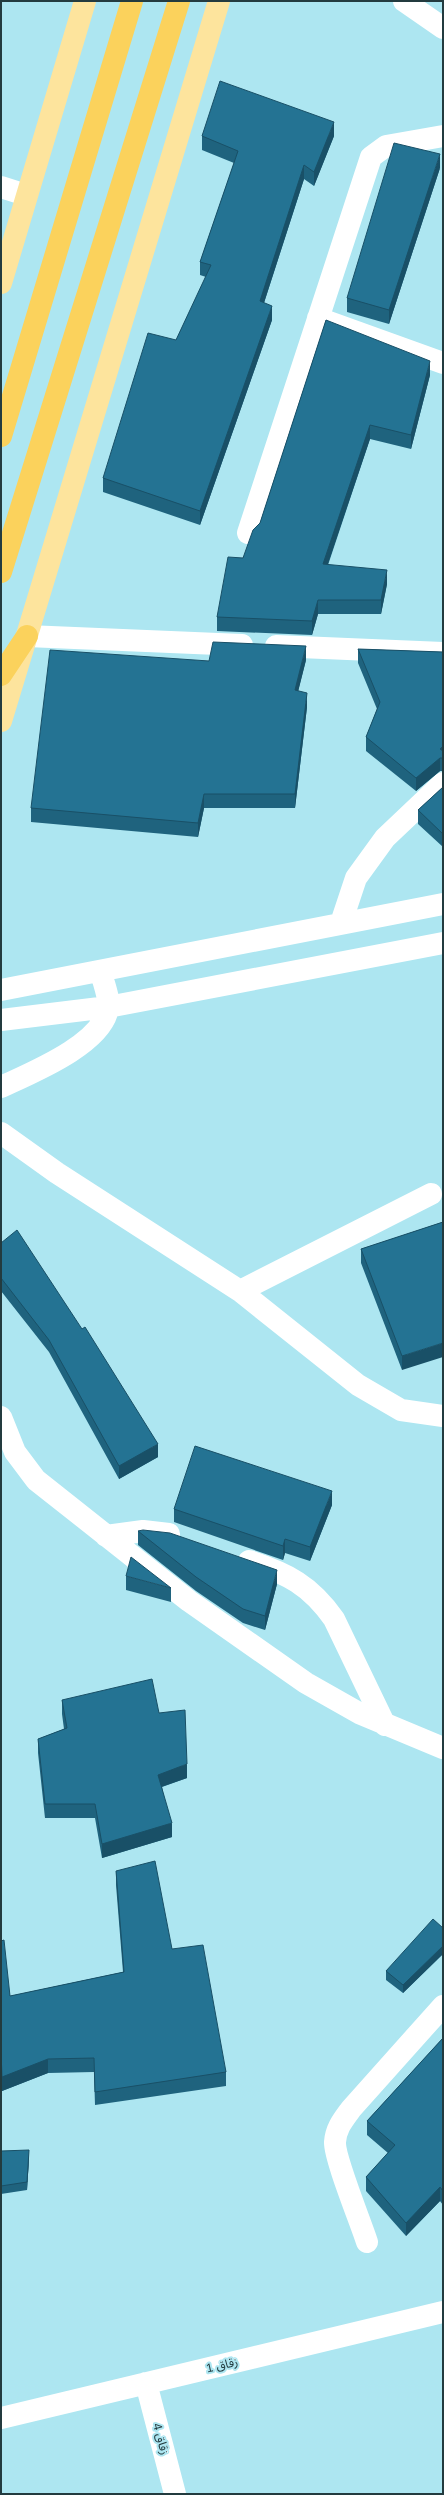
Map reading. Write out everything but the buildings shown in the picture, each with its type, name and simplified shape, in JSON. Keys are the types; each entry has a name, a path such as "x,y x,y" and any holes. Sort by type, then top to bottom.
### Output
{"highway":[{"path":"1,436 132,1"},
{"path":"1,572 179,1"},
{"path":"1,675 27,636"}],"main road":[{"path":"1,283 85,1"},
{"path":"1,721 219,1"}],"street":[{"path":"404,1 443,28"},
{"path":"248,533 371,157 386,146 443,136"},
{"path":"1,187 26,195"},
{"path":"318,318 443,363"},
{"path":"27,636 443,653"},
{"path":"341,923 356,878 385,838 443,783"},
{"path":"1,990 101,972 341,923 443,904"},
{"path":"1,1020 108,1007 443,943"},
{"path":"1,1087 76,1047 94,1034 104,1021 108,1007 101,972"},
{"path":"1,1133 57,1173 240,1291 358,1385 401,1410 443,1416"},
{"path":"240,1291 431,1194"},
{"path":"1,1417 15,1452 32,1475 106,1536 249,1645 306,1683 359,1714 443,1748"},
{"path":"106,1536 143,1531 173,1535 187,1540"},
{"path":"229,1554 281,1572 311,1592 323,1604 334,1619 385,1725"},
{"path":"367,2242 338,2159 335,2143 338,2126 351,2109 443,2006"},
{"name":"زقاق 1","path":"1,2418 443,2312"},
{"name":"زقاق 4","path":"146,2383 175,2494"}]}
